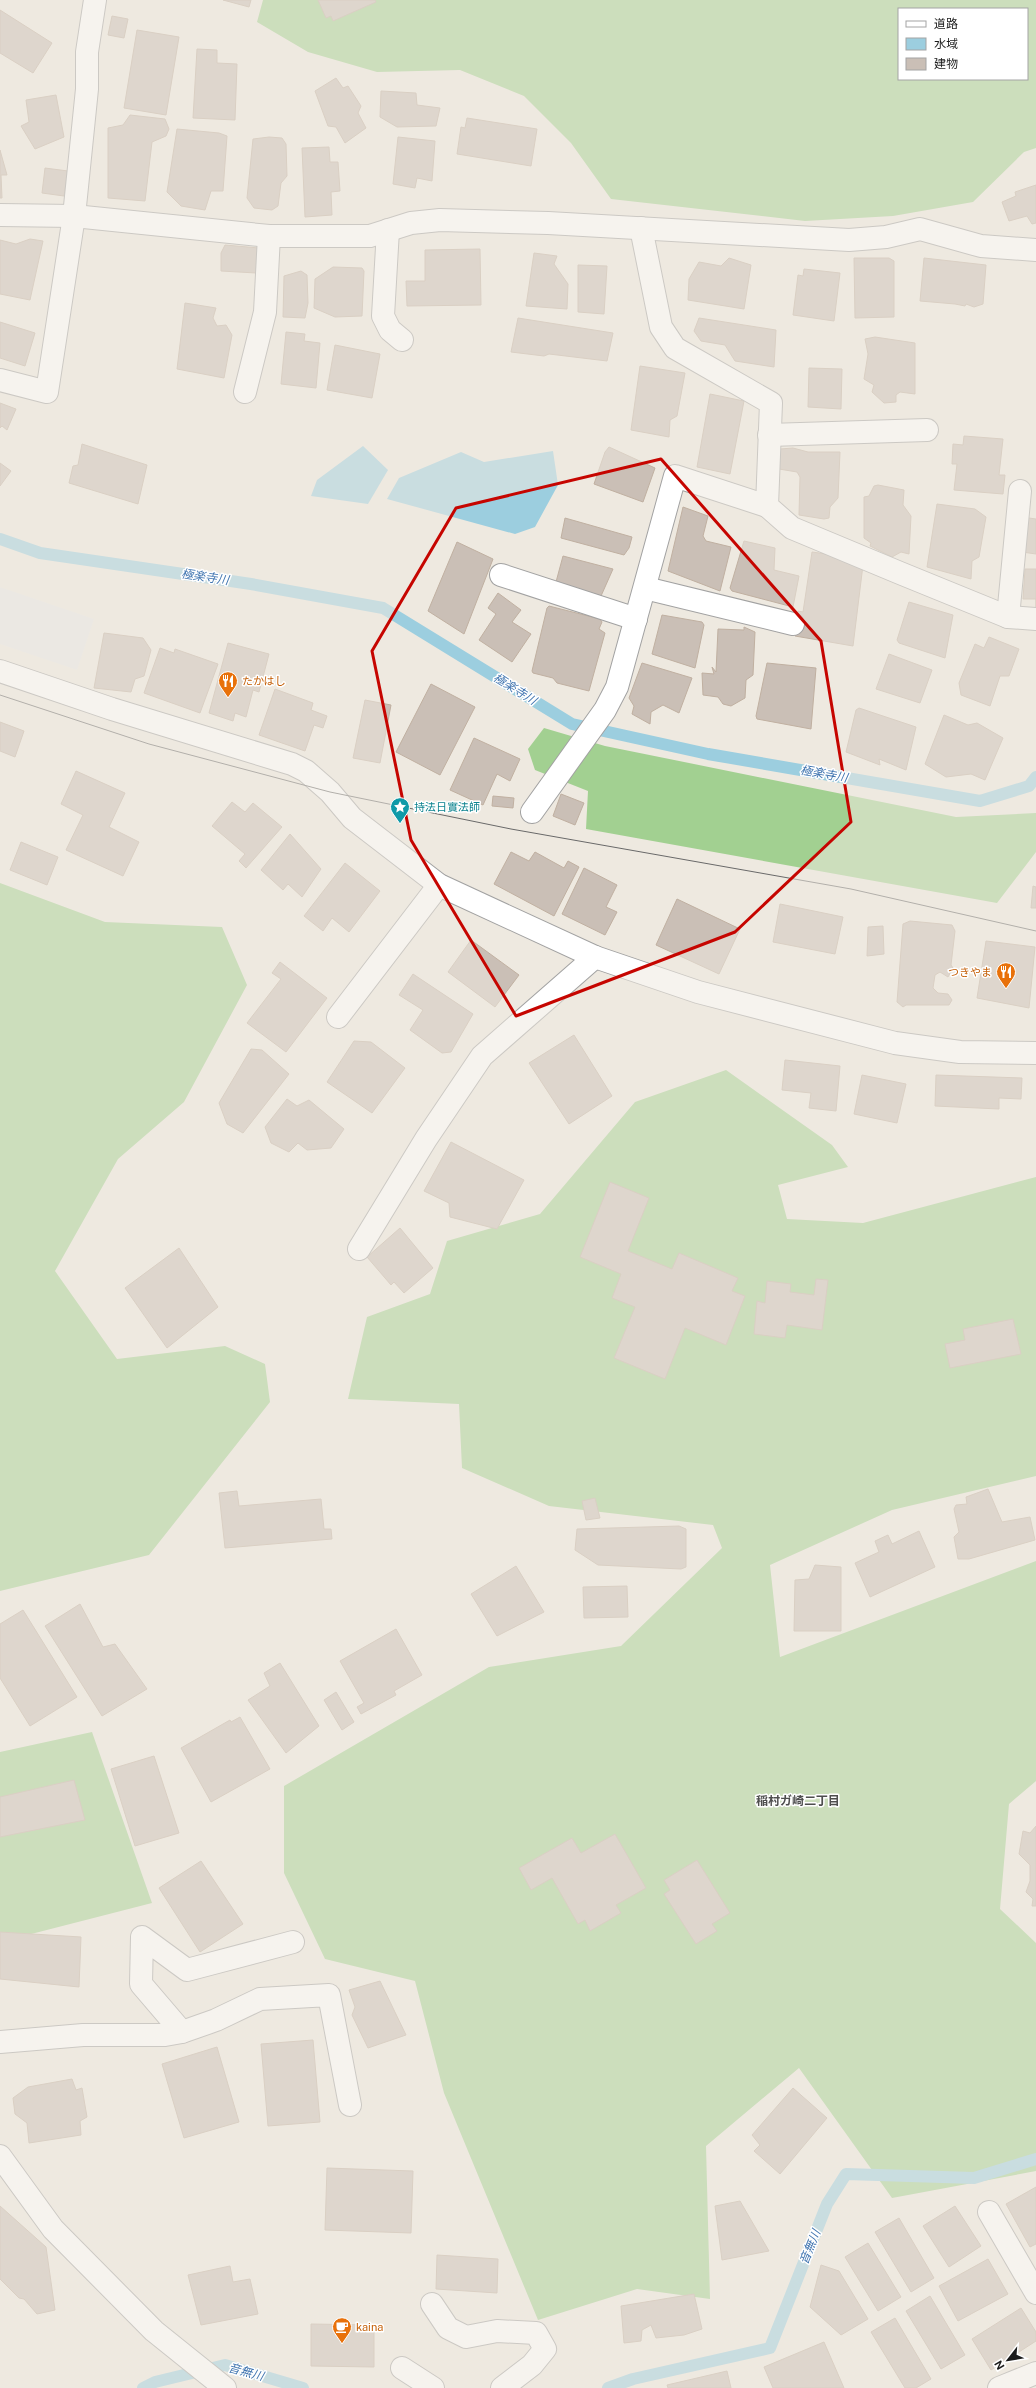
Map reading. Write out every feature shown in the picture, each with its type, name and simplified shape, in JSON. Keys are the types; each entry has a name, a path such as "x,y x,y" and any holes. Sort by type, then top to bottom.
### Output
{"street":[{"path":"0,380 47,392 74,216 87,89 87,52 95,0"},
{"path":"0,214 74,216 269,236 370,236 411,223 440,220 641,228 849,240 886,237 920,229 981,246 1036,250"},
{"path":"641,228 661,327 675,348 771,403 766,506"},
{"path":"388,230 383,316 390,330 402,340"},
{"path":"245,392 265,312 269,236"},
{"path":"769,435 927,430"},
{"path":"532,812 605,710 617,687 675,476 766,506 792,528 1008,617 1036,619"},
{"path":"1008,617 1020,491"},
{"path":"501,575 636,619"},
{"path":"645,588 793,624"},
{"path":"0,671 112,709 292,764 306,771 330,792 352,818 439,886 595,957 698,992 895,1043 960,1052 1036,1053"},
{"path":"338,1017 439,886"},
{"path":"359,1249 426,1139 482,1056 595,957"},
{"path":"182,2032 141,1984 142,1937 187,1970 293,1942"},
{"path":"0,2042 83,2035 165,2036 182,2032 216,2020 260,1999 329,1994 350,2105"},
{"path":"0,2156 53,2228 154,2331 222,2386"},
{"path":"989,2212 1036,2293"},
{"path":"432,2304 448,2328 466,2337 497,2331 536,2333 545,2349 532,2365 502,2388"},
{"path":"402,2368 434,2388"},
{"path":"999,2388 1036,2373"}],"highlighted area":[{"path":"661,459 821,641 851,822 735,932 516,1016 411,840 372,651 456,508"}],"green space":[{"path":"263,0 1036,0 1036,148 1024,152 973,202 893,216 805,221 611,199 571,143 524,96 460,70 377,72 308,52 257,22"},
{"path":"544,728 605,746 956,817 1036,813 1036,852 997,903 586,829 588,791 535,770 528,749"},
{"path":"0,883 105,922 222,927 247,985 184,1102 118,1159 55,1271 117,1359 225,1346 265,1364 270,1402 149,1555 0,1591"},
{"path":"726,1070 832,1145 848,1167 778,1185 787,1219 863,1223 1036,1177 1036,1476 892,1510 770,1565 780,1657 1036,1561 1036,1781 1009,1804 1000,1909 1036,1943 1036,2171 892,2198 799,2068 706,2146 710,2299 637,2289 538,2320 444,2093 415,1981 325,1959 284,1873 284,1786 489,1667 621,1646 722,1548 713,1525 549,1506 462,1468 459,1404 348,1399 367,1317 430,1294 447,1241 540,1214 635,1102"},
{"path":"92,1732 152,1903 0,1942 0,1752"}],"shaded area":[{"path":"0,587 94,619 77,670 0,644"}],"water":[{"path":"363,446 388,470 368,504 311,496 317,480"},
{"path":"553,451 558,485 535,527 515,534 387,499 399,478 461,452 484,462"}],"building":[{"path":"223,0 251,0 249,7"},
{"path":"318,0 375,0 376,2 333,21 331,16 326,18"},
{"path":"0,10 52,43 33,73 0,53"},
{"path":"112,16 128,19 124,38 108,35"},
{"path":"137,30 179,37 166,115 124,108"},
{"path":"197,49 217,50 217,63 237,64 235,120 193,118"},
{"path":"336,78 343,88 348,86 361,106 358,113 366,128 345,143 336,127 328,126 315,91"},
{"path":"381,91 416,93 417,105 440,108 436,126 397,127 380,117"},
{"path":"56,95 64,137 35,149 21,126 29,122 26,100"},
{"path":"130,115 165,119 169,129 166,136 152,142 145,201 108,198 108,128 123,125"},
{"path":"467,118 537,129 531,166 457,154 461,127 465,128"},
{"path":"177,129 219,133 227,136 223,191 211,191 205,210 181,206 167,192"},
{"path":"269,137 282,138 286,144 287,176 281,183 278,206 272,210 254,208 247,198 253,139"},
{"path":"398,137 435,141 432,181 417,178 415,188 393,184"},
{"path":"329,147 330,162 338,162 340,191 331,192 332,215 305,217 302,148"},
{"path":"0,150 7,175 1,175 2,198 0,198"},
{"path":"45,168 68,171 64,196 42,193"},
{"path":"1036,185 1036,223 1032,224 1027,216 1009,221 1002,202 1016,196 1015,192"},
{"path":"30,239 43,241 30,300 0,294 0,240 16,244"},
{"path":"225,245 259,248 256,273 221,271 221,253"},
{"path":"480,249 481,305 407,306 406,281 425,281 425,250"},
{"path":"534,253 557,256 554,264 568,284 567,309 526,306"},
{"path":"729,258 751,265 744,309 688,300 689,279 699,262 721,266"},
{"path":"854,258 889,258 894,261 894,317 855,318"},
{"path":"924,258 986,265 983,304 974,307 966,304 965,306 920,301"},
{"path":"578,265 607,266 604,314 578,312"},
{"path":"333,267 362,268 364,271 362,316 335,317 314,308 315,279"},
{"path":"804,269 840,273 834,321 793,315 798,275 803,276"},
{"path":"301,271 307,275 308,303 305,318 283,317 284,276"},
{"path":"185,303 216,308 213,318 217,326 226,325 232,335 224,378 177,369"},
{"path":"518,318 613,333 607,361 549,354 544,356 511,352"},
{"path":"699,318 776,330 774,367 735,361 725,345 701,341 694,331"},
{"path":"0,322 35,333 25,366 0,358"},
{"path":"286,332 305,334 304,341 320,343 316,388 281,384"},
{"path":"875,337 915,343 915,394 900,392 896,395 896,402 884,403 872,392 874,385 864,379 868,354 865,339"},
{"path":"335,345 380,354 372,398 327,390"},
{"path":"640,366 685,373 677,416 670,420 669,437 631,430"},
{"path":"809,368 842,369 841,409 808,407"},
{"path":"710,394 744,401 730,474 697,467"},
{"path":"0,403 16,409 7,430 2,426 0,428"},
{"path":"964,436 1003,439 999,475 1005,475 1003,494 954,490 957,464 952,464 953,444 963,445"},
{"path":"82,444 147,465 138,504 69,483 73,466 78,465"},
{"path":"609,447 655,468 643,502 594,484 605,452"},
{"path":"793,448 808,452 840,452 838,498 830,507 829,518 824,519 799,515 800,477 797,472 779,469 780,449"},
{"path":"0,463 11,471 0,486"},
{"path":"878,485 904,490 903,505 911,516 909,554 901,552 892,557 870,546 871,543 864,538 864,497 869,496 874,486"},
{"path":"937,504 975,509 986,517 979,557 972,561 971,579 927,567"},
{"path":"683,507 708,516 703,536 706,541 731,547 720,591 668,571"},
{"path":"565,518 632,537 629,548 624,555 561,538"},
{"path":"1029,518 1036,519 1036,554 1022,552 1026,520"},
{"path":"744,541 775,548 774,570 799,576 793,607 732,591 730,588"},
{"path":"457,542 493,559 464,634 428,611"},
{"path":"812,552 847,557 863,565 853,646 795,636 798,611 803,612"},
{"path":"563,556 613,569 601,596 556,582"},
{"path":"1025,569 1036,569 1036,599 1023,599"},
{"path":"498,593 521,610 512,622 531,634 512,662 479,640 496,614 488,608"},
{"path":"909,602 953,615 945,658 899,643 897,640"},
{"path":"549,606 600,619 602,622 599,629 605,633 589,691 557,683 553,678 533,673 532,671 547,608"},
{"path":"662,615 702,622 704,625 695,668 652,654"},
{"path":"744,627 755,632 753,675 746,680 745,698 731,706 723,704 718,697 703,695 702,673 714,674 712,667 716,672 718,629 744,630"},
{"path":"104,633 143,638 151,650 144,676 135,679 131,692 94,688"},
{"path":"989,637 1019,649 1009,676 1000,676 990,706 961,695 959,683 975,644 984,648"},
{"path":"228,643 269,654 259,692 253,690 246,717 235,713 233,721 209,713"},
{"path":"160,648 174,653 175,649 218,664 200,713 144,693"},
{"path":"889,654 932,670 920,703 876,689"},
{"path":"642,663 692,678 679,713 663,705 651,712 650,724 632,714 634,706 629,698"},
{"path":"767,663 816,668 811,729 757,719 756,716"},
{"path":"431,684 475,707 440,775 396,752"},
{"path":"275,689 313,703 311,710 327,716 323,728 314,725 305,751 259,735"},
{"path":"365,700 391,705 380,763 353,758"},
{"path":"859,708 916,727 906,770 879,759 880,765 846,752 856,710"},
{"path":"944,715 968,725 977,723 1003,738 985,780 971,774 946,777 925,764"},
{"path":"0,722 24,731 15,757 0,751"},
{"path":"474,738 520,759 510,781 497,774 483,805 450,790"},
{"path":"76,771 125,793 109,827 139,842 123,876 66,850 83,815 61,804"},
{"path":"561,794 584,803 575,825 553,816"},
{"path":"493,796 514,798 513,808 492,806"},
{"path":"232,802 245,812 253,803 282,827 246,868 239,861 245,854 212,826"},
{"path":"290,834 321,869 302,897 288,884 283,890 261,870"},
{"path":"21,842 58,857 47,885 10,870"},
{"path":"511,852 529,861 535,852 564,868 568,861 579,867 554,916 494,884"},
{"path":"345,863 380,891 349,932 332,918 323,931 304,916"},
{"path":"584,868 617,885 606,907 617,912 605,935 562,914"},
{"path":"1033,886 1036,887 1036,908 1031,908"},
{"path":"677,899 740,929 719,974 656,945"},
{"path":"780,904 843,917 835,954 773,942"},
{"path":"910,921 952,925 955,931 951,965 953,968 948,977 940,972 935,975 933,988 938,993 948,994 952,1000 949,1005 906,1005 903,1007 897,1002 903,924"},
{"path":"883,926 884,954 867,956 868,927"},
{"path":"471,940 519,975 495,1007 448,972"},
{"path":"986,941 1035,947 1029,1008 977,998"},
{"path":"280,962 327,998 286,1052 247,1023 281,979 272,973"},
{"path":"413,974 473,1014 451,1052 442,1053 410,1030 423,1010 399,995"},
{"path":"574,1035 612,1096 569,1124 529,1063"},
{"path":"354,1041 371,1042 405,1068 372,1113 327,1082"},
{"path":"251,1049 262,1050 289,1074 243,1133 227,1124 219,1103"},
{"path":"785,1060 840,1066 836,1111 809,1108 811,1093 782,1090"},
{"path":"862,1075 906,1084 897,1123 854,1114"},
{"path":"936,1075 1022,1078 1021,1099 999,1098 999,1109 935,1106"},
{"path":"287,1099 297,1106 309,1100 344,1129 331,1148 307,1150 298,1143 289,1152 271,1143 265,1127"},
{"path":"451,1142 524,1180 497,1229 450,1217 449,1203 424,1191"},
{"path":"610,1182 649,1198 628,1251 672,1269 679,1253 738,1278 732,1291 745,1296 726,1345 685,1328 665,1379 614,1358 635,1307 612,1298 621,1274 580,1257"},
{"path":"400,1228 433,1268 404,1293 394,1282 391,1285 367,1257"},
{"path":"179,1248 218,1307 167,1348 125,1288"},
{"path":"816,1279 828,1280 822,1330 787,1325 785,1338 754,1334 757,1301 765,1303 767,1281 791,1284 790,1292 814,1295"},
{"path":"1013,1319 1021,1354 950,1368 945,1344 965,1340 963,1329"},
{"path":"988,1489 1002,1522 1030,1517 1035,1540 969,1559 958,1559 954,1537 959,1532 954,1509 956,1505 967,1504 966,1497"},
{"path":"237,1491 239,1506 321,1499 324,1529 331,1529 332,1539 225,1548 219,1493"},
{"path":"595,1498 600,1518 586,1520 582,1501"},
{"path":"679,1526 686,1529 686,1567 681,1569 598,1565 575,1550 577,1529"},
{"path":"919,1531 935,1567 870,1597 855,1563 879,1552 875,1541 888,1535 892,1544"},
{"path":"815,1565 841,1567 841,1631 794,1631 795,1580 809,1579"},
{"path":"516,1566 544,1612 497,1636 471,1594"},
{"path":"627,1586 628,1617 584,1618 583,1587"},
{"path":"80,1604 103,1647 115,1644 147,1689 102,1716 45,1626"},
{"path":"23,1610 77,1697 30,1726 0,1678 0,1624"},
{"path":"396,1629 422,1675 394,1691 396,1695 361,1714 357,1707 364,1703 340,1661"},
{"path":"280,1663 319,1726 286,1753 248,1700 270,1686 264,1673"},
{"path":"336,1692 354,1722 342,1730 324,1700"},
{"path":"240,1717 270,1769 211,1802 181,1748 230,1720 231,1722"},
{"path":"154,1756 179,1833 135,1846 111,1769"},
{"path":"74,1780 85,1820 0,1837 0,1797"},
{"path":"1036,1826 1036,1906 1032,1906 1033,1899 1026,1892 1030,1881 1030,1865 1019,1854 1023,1831 1030,1833"},
{"path":"615,1834 646,1888 616,1905 621,1913 590,1931 585,1920 578,1924 552,1878 531,1890 519,1868 572,1838 581,1853"},
{"path":"697,1860 730,1913 712,1924 717,1931 696,1944 664,1894 670,1890 664,1880"},
{"path":"201,1861 243,1924 200,1952 159,1888"},
{"path":"0,1932 81,1937 79,1987 0,1979"},
{"path":"380,1981 406,2035 368,2048 352,2015 355,2007 349,1990"},
{"path":"313,2040 320,2122 268,2126 261,2044"},
{"path":"217,2047 239,2122 184,2138 162,2064"},
{"path":"72,2079 76,2090 82,2088 87,2117 80,2121 81,2135 29,2143 27,2123 15,2114 13,2098 28,2087"},
{"path":"793,2088 827,2118 780,2174 754,2151 760,2145 752,2135"},
{"path":"327,2168 413,2171 411,2233 325,2230"},
{"path":"1036,2187 1036,2244 1030,2247 1006,2204"},
{"path":"740,2201 769,2251 722,2260 715,2206"},
{"path":"0,2206 46,2247 55,2310 37,2314 24,2299 19,2298 0,2279"},
{"path":"955,2206 981,2246 949,2267 923,2226"},
{"path":"899,2218 934,2278 911,2292 875,2232"},
{"path":"868,2243 901,2297 878,2311 845,2257"},
{"path":"437,2255 498,2259 497,2293 436,2289"},
{"path":"988,2259 1008,2294 958,2321 939,2286"},
{"path":"821,2265 839,2271 868,2319 841,2335 810,2307"},
{"path":"230,2266 233,2282 250,2279 258,2314 201,2325 188,2275"},
{"path":"694,2294 702,2329 684,2335 656,2338 651,2325 642,2330 641,2341 624,2343 621,2306"},
{"path":"930,2296 965,2355 941,2369 906,2311"},
{"path":"1021,2308 1036,2332 1036,2341 991,2370 972,2339"},
{"path":"895,2318 931,2379 916,2388 905,2388 871,2332"},
{"path":"311,2324 374,2325 374,2367 311,2366"},
{"path":"824,2342 844,2388 773,2388 764,2367"},
{"path":"727,2371 731,2388 668,2388 667,2385"}],"waterway":[{"name":"極楽寺川","path":"0,539 40,553 251,584 383,608 572,724 708,754 980,801 1029,786 1036,777"},
{"name":"音無川","path":"608,2388 633,2379 770,2348 827,2204 846,2174 974,2178 1036,2159"},
{"name":"音無川","path":"143,2388 155,2382 225,2365 303,2388"}],"tram line":[{"path":"0,695 149,744 330,792 511,829 851,889 1036,931"}],"place":[{"name":"たかはし","path":"228,698"},
{"name":"持法日實法師","path":"400,824"},
{"name":"つきやま","path":"1006,989"},
{"name":"kaina","path":"342,2344"}],"district":[{"name":"稲村ガ崎二丁目","path":"798,1801"}]}
